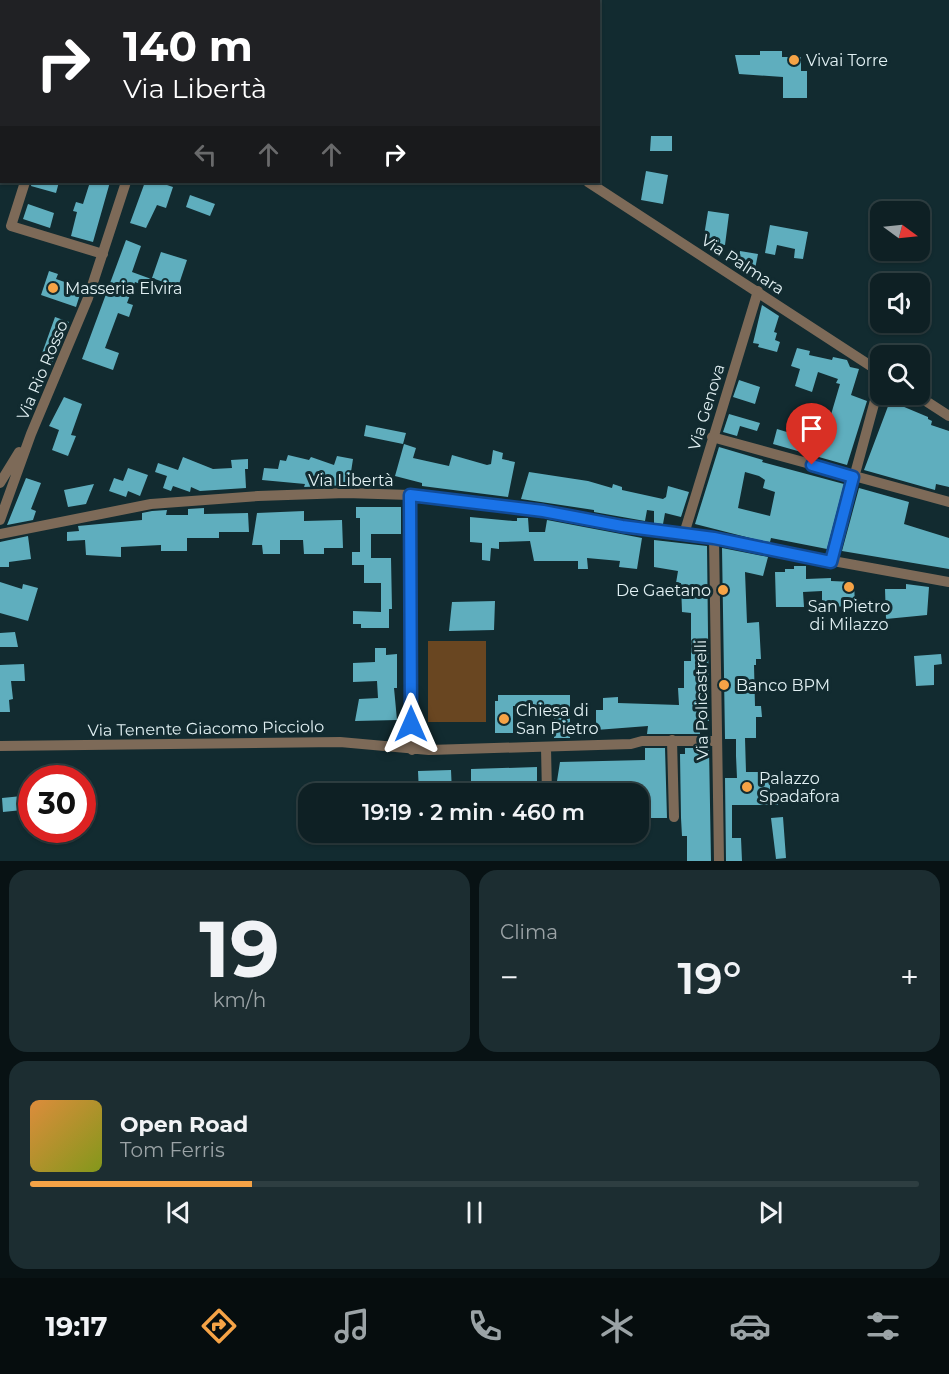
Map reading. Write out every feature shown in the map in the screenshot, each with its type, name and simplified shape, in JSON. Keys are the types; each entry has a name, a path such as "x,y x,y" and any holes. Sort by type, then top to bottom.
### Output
{"street":[{"path":"25,183 11,226 103,254"},
{"name":"Via Rio Rosso","path":"31,434 71,342 126,183"},
{"name":"Via Palmara","path":"590,183 870,365"},
{"name":"Via Genova","path":"684,534 758,291"},
{"path":"930,404 949,416"},
{"path":"831,562 873,405"},
{"path":"0,483 31,434"},
{"path":"0,520 31,434"},
{"path":"712,437 949,502"},
{"name":"Via Libertà","path":"0,534 151,504 269,495 346,493 410,495 543,511 622,526 714,538 831,562 949,582"},
{"path":"410,495 412,750"},
{"name":"Via Policastrelli","path":"714,538 719,861"},
{"path":"672,740 674,817"},
{"name":"Via Tenente Giacomo Picciolo","path":"0,746 340,742 412,750 546,748 672,740 716,741"},
{"path":"546,748 547,783"}],"shaded area":[{"path":"428,641 486,641 486,722 428,722"}],"building":[{"path":"760,51 782,51 782,57 801,57 801,71 807,71 807,98 783,98 783,77 739,74 735,55 760,55"},
{"path":"651,136 672,136 672,151 650,151"},
{"path":"646,171 668,175 663,204 641,200"},
{"path":"32,183 59,183 56,193 31,186"},
{"path":"90,183 110,183 93,242 71,236 77,212 73,211 76,202 83,204"},
{"path":"145,183 161,183 173,187 166,208 157,205 146,228 130,223"},
{"path":"190,195 215,204 210,216 186,207"},
{"path":"28,204 54,213 50,228 23,219"},
{"path":"708,211 729,214 725,245 703,242"},
{"path":"770,225 808,232 803,259 794,258 795,249 777,245 775,255 765,253"},
{"path":"126,240 141,246 132,272 154,280 151,288 135,282 127,303 133,305 129,317 118,313 105,348 119,353 113,370 82,359"},
{"path":"740,251 758,254 755,269 738,266"},
{"path":"161,252 187,260 178,287 152,278"},
{"path":"49,271 58,274 56,279 82,288 76,307 41,295"},
{"path":"762,305 779,316 774,332 777,333 775,340 780,342 777,352 758,347 759,344 753,343"},
{"path":"55,317 69,322 52,364 40,359"},
{"path":"797,348 810,351 809,355 832,360 833,357 847,360 850,367 859,369 851,395 867,401 847,465 773,444 777,429 800,436 803,427 811,429 815,414 830,418 840,384 836,383 838,379 818,372 812,392 795,386 800,369 791,366"},
{"path":"739,380 760,387 755,404 733,397"},
{"path":"64,397 82,404 71,435 76,436 68,456 52,450 59,430 49,426"},
{"path":"888,405 900,405 928,417 932,421 931,425 949,431 949,487 936,484 935,490 864,470"},
{"path":"729,414 760,423 757,431 740,426 737,436 723,432"},
{"path":"366,425 406,433 403,444 364,436"},
{"path":"404,444 416,448 413,458 449,466 452,455 487,465 491,464 493,450 503,453 502,459 515,462 508,497 422,486 422,483 395,476"},
{"path":"719,447 763,460 762,462 844,484 827,549 771,538 770,542 762,541 695,524","holes":["745,472 765,480 763,488 775,492 770,516 738,508"]},
{"path":"288,455 309,460 311,457 334,465 337,456 353,459 349,485 304,487 305,484 262,480 264,468 278,469 280,460 286,461"},
{"path":"183,457 213,469 232,468 231,460 248,459 248,469 245,469 246,488 200,491 191,487 190,492 173,486 171,491 163,488 167,476 155,472 158,463 178,470"},
{"path":"128,468 148,475 140,496 128,491 126,497 109,491 114,478 123,481"},
{"path":"529,472 588,481 612,488 613,484 622,487 622,490 663,499 666,497 668,486 689,492 681,517 665,513 663,524 654,523 654,511 647,510 645,521 594,512 594,510 521,499"},
{"path":"26,478 41,483 31,509 36,511 33,520 7,525"},
{"path":"94,484 86,504 68,507 64,490"},
{"path":"859,488 909,502 904,524 949,538 949,569 842,551"},
{"path":"356,507 401,507 401,534 371,534 371,558 391,558 392,609 389,609 389,628 361,628 361,624 353,624 353,611 381,612 381,583 364,583 364,565 352,565 352,552 360,552 360,518 356,518"},
{"path":"204,508 204,514 248,513 249,532 219,532 219,538 187,538 187,551 161,551 161,545 121,547 121,557 86,555 85,540 67,541 67,532 79,531 78,526 142,520 142,513 152,511 167,510 166,515 188,515 188,509"},
{"path":"304,511 304,521 342,520 343,548 324,548 324,554 304,554 303,540 280,540 280,554 263,554 262,545 252,545 257,513"},
{"path":"470,517 513,521 517,521 517,518 528,518 529,532 545,532 547,520 642,538 637,569 619,567 620,561 587,558 588,569 578,569 578,561 534,561 530,541 499,542 499,549 491,548 490,561 482,560 482,543 470,542"},
{"path":"28,536 31,559 9,562 9,567 0,567 0,542"},
{"path":"654,540 707,546 709,721 699,720 700,734 647,734 648,726 596,730 596,710 603,710 603,698 618,697 618,703 679,705 678,688 684,688 684,661 691,661 691,613 682,612 681,583 676,583 678,571 654,567"},
{"path":"722,548 768,557 763,576 745,572 747,623 759,622 761,659 756,659 756,665 754,665 755,706 761,706 762,717 756,717 756,738 745,738 746,772 770,772 770,796 778,796 778,805 732,805 732,838 741,838 742,861 726,861 725,778 737,778 736,739 725,739"},
{"path":"794,566 806,566 806,579 831,578 831,581 854,582 855,606 822,607 822,591 803,592 804,607 776,607 775,572 785,572 785,569 794,569"},
{"path":"0,582 22,589 23,584 38,588 28,621 0,613"},
{"path":"906,584 929,587 927,615 886,619 885,589 906,589"},
{"path":"495,601 494,630 449,631 452,602"},
{"path":"15,632 18,647 0,647 0,633"},
{"path":"375,648 386,648 386,655 397,654 397,688 394,688 397,720 355,721 359,699 378,698 377,681 353,682 353,663 375,662"},
{"path":"941,654 942,664 934,665 934,685 916,686 914,656"},
{"path":"24,664 25,681 11,681 13,699 9,700 10,712 0,712 0,665"},
{"path":"498,695 570,695 570,738 554,738 554,718 537,718 538,706 513,706 513,733 495,733 495,701 498,701"},
{"path":"645,748 665,748 667,818 649,818 649,783 559,783 557,781 560,762 645,760"},
{"path":"685,748 709,748 711,861 687,861 687,836 682,836 681,818 680,754 685,754"},
{"path":"537,767 537,783 471,783 471,769"},
{"path":"451,770 452,783 419,783 418,771"},
{"path":"18,796 18,810 3,812 2,798"},
{"path":"783,817 786,858 776,859 771,818"}],"place":[{"name":"Vivai Torre","path":"794,60"},
{"name":"Masseria Elvira","path":"53,288"},
{"name":"San Pietro di Milazzo","path":"849,587"},
{"name":"De Gaetano","path":"723,590"},
{"name":"Banco BPM","path":"724,685"},
{"name":"Chiesa di San Pietro","path":"504,719"},
{"name":"Palazzo Spadafora","path":"747,787"}],"route":[{"path":"411,724 410,495 543,511 622,526 714,538 831,562 853,477 812,465"}]}
